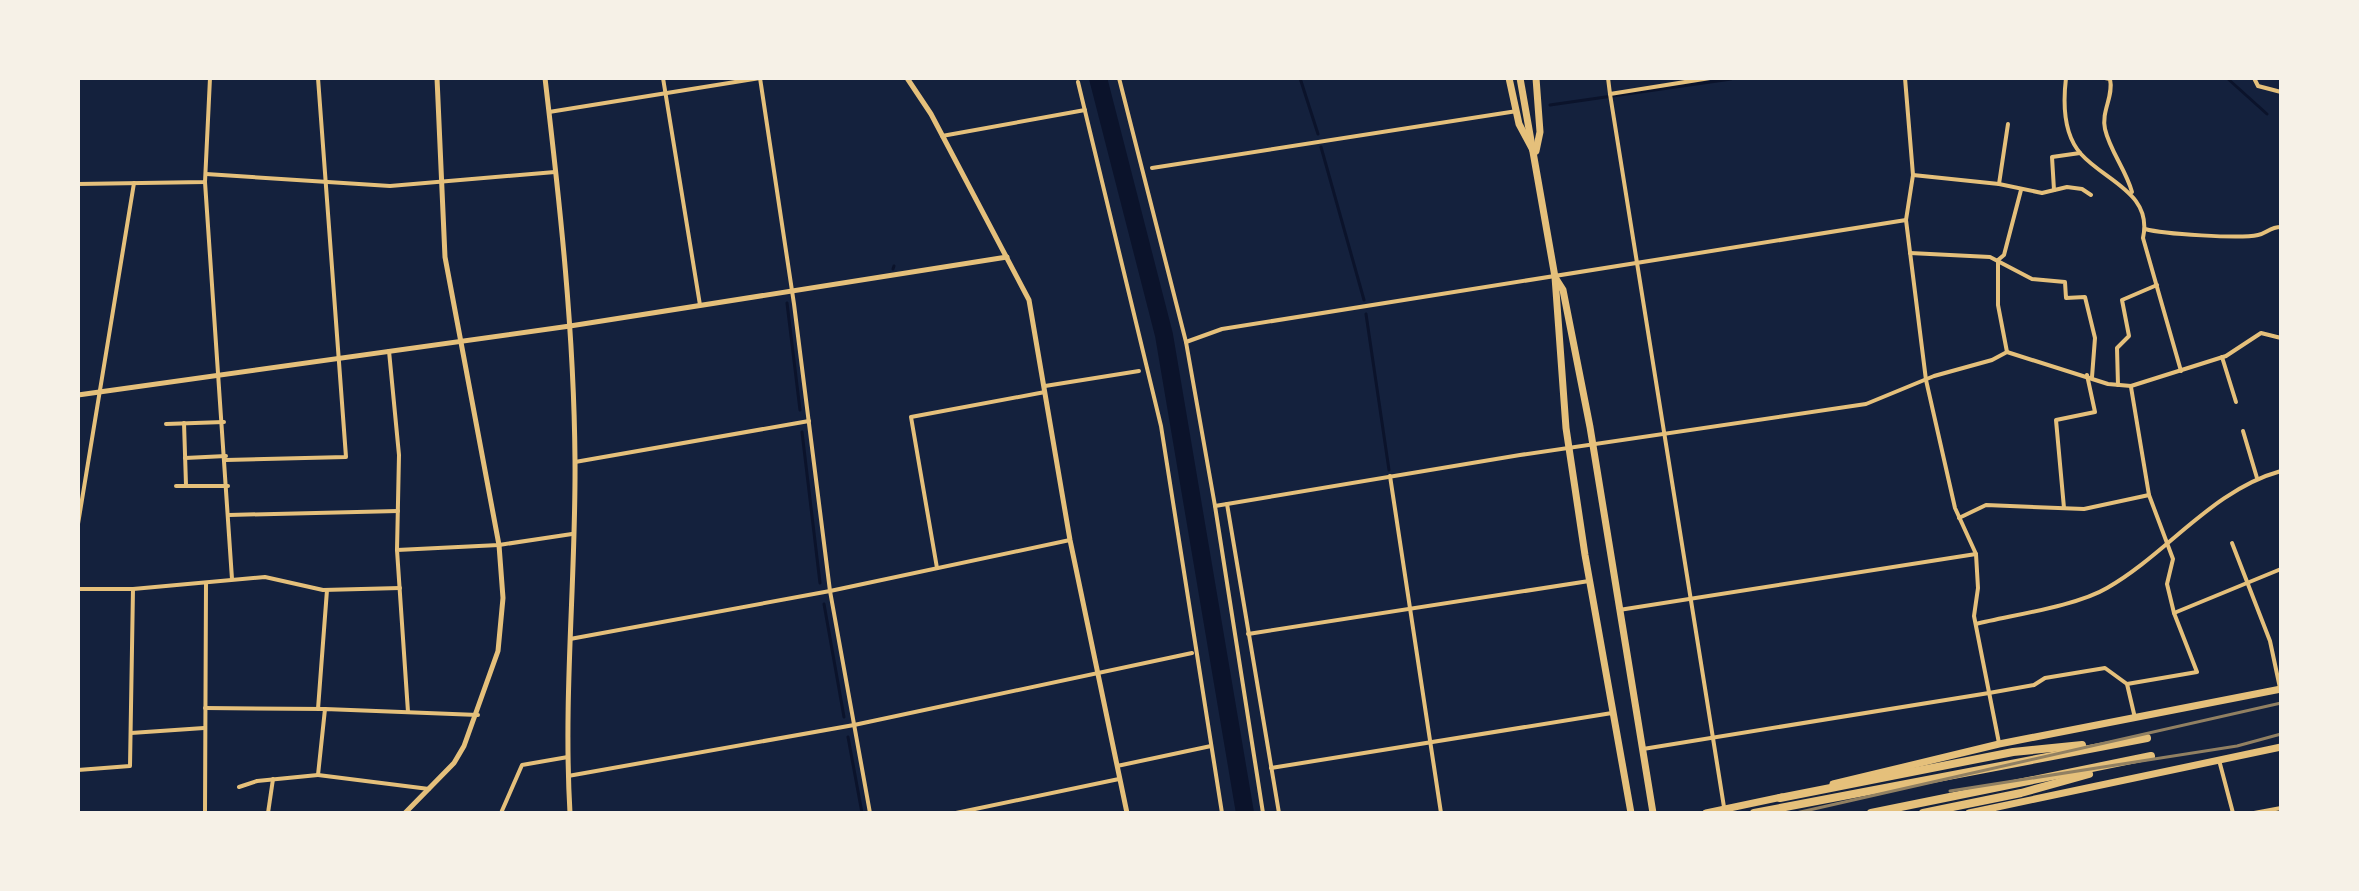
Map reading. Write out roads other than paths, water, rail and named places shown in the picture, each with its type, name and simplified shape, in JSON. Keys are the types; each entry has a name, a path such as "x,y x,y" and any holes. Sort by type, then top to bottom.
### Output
{"highway":[{"path":"1509,78 1523,136 1535,153"},
{"path":"1520,78 1555,277 1570,448 1590,581 1631,813"},
{"path":"1526,78 1528,110"},
{"path":"1535,153 1540,132 1536,78"},
{"path":"1555,277 1563,290 1593,445 1653,813"},
{"path":"1780,798 1999,744 2205,707 2281,690"},
{"path":"1706,813 2013,752 2147,738 1754,813"},
{"path":"1969,813 2009,809 2281,747"},
{"path":"1871,813 2151,756 2021,793 1923,813"}],"street":[{"path":"210,78 205,182 224,422 232,579"},
{"path":"185,458 346,457 318,78"},
{"path":"405,813 454,763 478,715 498,651 503,598 499,545 445,257 437,78"},
{"path":"545,78 570,326 575,462 568,640 570,813"},
{"path":"663,78 700,305"},
{"path":"549,112 760,78 792,290 830,591 870,813"},
{"path":"907,78 942,136 1029,300 1070,540 1127,813"},
{"path":"1119,78 1186,342 1263,813"},
{"path":"1608,78 1725,810"},
{"path":"1610,94 1710,78"},
{"path":"1905,78 1913,175 1906,220 1926,380 1937,442 1959,518 1976,554 1976,624 1999,744"},
{"path":"2066,78 2062,105 2080,153 2132,192"},
{"path":"2105,78 2110,79 2112,88 2103,115 2105,131 2145,229 2143,238 2181,371"},
{"path":"2254,78 2258,86 2281,92"},
{"path":"1078,82 1161,426 1222,813"},
{"path":"942,136 1085,110"},
{"path":"1152,168 1528,110"},
{"path":"1999,184 2008,124"},
{"path":"2054,190 2052,157 2080,153"},
{"path":"206,174 390,186 555,172"},
{"path":"1913,175 1999,184 2021,190 2082,189 2091,195"},
{"path":"78,184 205,182"},
{"path":"78,524 134,183"},
{"path":"1998,260 2004,255 2021,190"},
{"path":"1186,342 1222,329 1906,220"},
{"path":"2145,229 2214,236 2260,235 2272,227 2281,227"},
{"path":"1910,253 1998,260 2032,279 2065,282 2066,298 2085,297 2095,338 2090,376 2095,412 2056,420 2064,508"},
{"path":"78,395 570,326 1007,257"},
{"path":"1998,260 1998,305 2007,352"},
{"path":"2118,385 2117,348 2129,336 2122,300 2157,285"},
{"path":"1215,506 1390,476 1866,404 2007,352 2118,385 2131,386 2222,357 2261,333 2281,338"},
{"path":"389,351 399,455 397,550 408,712"},
{"path":"2222,357 2236,402"},
{"path":"937,568 911,417 1139,371"},
{"path":"2127,684 2197,672 2174,613 2167,584 2173,559 2149,495 2131,386"},
{"path":"575,462 809,421"},
{"path":"166,424 224,422"},
{"path":"184,423 186,485"},
{"path":"2243,431 2257,478"},
{"path":"1976,624 2104,590 2230,494 2257,478 2281,471"},
{"path":"1390,476 1441,813"},
{"path":"176,486 228,486"},
{"path":"1959,518 1986,505 2084,509 2149,495"},
{"path":"1227,504 1279,813"},
{"path":"229,515 398,511"},
{"path":"397,550 499,545 572,534"},
{"path":"568,640 830,591 1070,540"},
{"path":"2232,543 2270,641 2281,690"},
{"path":"1619,610 1976,554"},
{"path":"2174,613 2281,569"},
{"path":"78,589 133,589 265,577 327,590 400,588"},
{"path":"1248,634 1590,581"},
{"path":"205,813 206,583"},
{"path":"78,770 130,766 133,589"},
{"path":"318,709 327,590"},
{"path":"568,776 854,725 1192,653"},
{"path":"1643,749 1989,693 2034,685 2045,678 2105,668 2127,684 2135,718"},
{"path":"205,708 478,715"},
{"path":"318,775 325,709"},
{"path":"1271,768 1612,713"},
{"path":"131,733 205,728"},
{"path":"1117,766 1211,746"},
{"path":"501,813 522,765 568,757"},
{"path":"2219,760 2233,813"},
{"path":"239,787 273,779 318,775 429,789"},
{"path":"268,813 273,779"},
{"path":"956,813 1119,779"},
{"path":"2254,813 2281,808"}],"waterway":[{"path":"1098,78 1164,335 1245,813"},
{"path":"1300,78 1318,134"},
{"path":"2227,78 2267,114"},
{"path":"1550,105 1731,79"},
{"path":"1321,147 1364,300"},
{"path":"787,303 800,410"},
{"path":"1366,314 1389,470"},
{"path":"802,432 820,583"},
{"path":"824,604 844,717"},
{"path":"848,737 862,813"}],"railway":[{"path":"1796,813 2281,703"},
{"path":"1950,791 2237,746 2281,734"}]}
